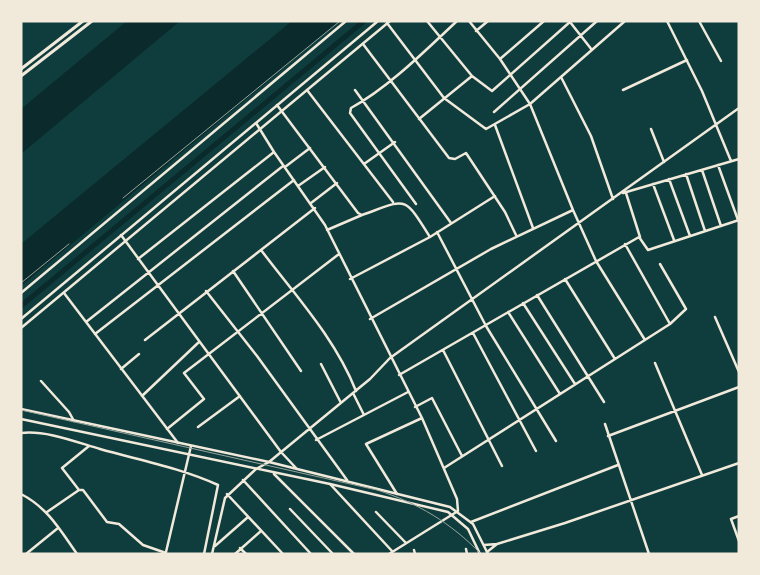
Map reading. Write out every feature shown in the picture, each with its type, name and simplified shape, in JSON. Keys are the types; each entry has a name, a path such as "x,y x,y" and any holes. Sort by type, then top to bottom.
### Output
{"main road":[{"path":"21,69 83,21"},
{"path":"21,76 92,21"}],"street":[{"path":"21,293 346,21"},
{"path":"21,319 378,21"},
{"path":"427,21 472,76 491,91 570,22 592,50"},
{"path":"416,204 350,113 351,108 365,101 391,80 457,21"},
{"path":"469,21 500,59 530,104 573,210 596,260 645,340"},
{"path":"476,30 488,21"},
{"path":"500,59 544,21"},
{"path":"494,112 597,21"},
{"path":"21,328 389,22 444,98 485,128 494,125 530,104 624,21"},
{"path":"667,21 687,60 731,161"},
{"path":"699,21 721,61"},
{"path":"363,44 449,158 455,159 466,153 494,196 516,235"},
{"path":"336,56 341,62"},
{"path":"623,90 687,60"},
{"path":"420,118 472,76"},
{"path":"561,77 591,136 613,199"},
{"path":"296,90 300,96"},
{"path":"307,90 393,202"},
{"path":"356,90 395,142 451,223"},
{"path":"277,105 362,216"},
{"path":"212,554 223,502 227,494 243,480 282,452 356,391 390,358 739,108"},
{"path":"256,123 261,128 274,152 311,203 327,230 350,279 422,418 457,500 458,511"},
{"path":"494,125 533,228"},
{"path":"651,129 664,162"},
{"path":"364,164 395,142"},
{"path":"86,322 284,166 310,148"},
{"path":"138,259 274,152"},
{"path":"213,158 218,164"},
{"path":"620,194 739,159"},
{"path":"626,192 640,237 648,250 738,220 718,165"},
{"path":"298,186 325,167"},
{"path":"702,170 721,226"},
{"path":"686,174 705,231"},
{"path":"669,179 690,236"},
{"path":"95,334 294,180"},
{"path":"311,203 337,183"},
{"path":"183,184 187,189"},
{"path":"653,184 674,240"},
{"path":"350,279 430,237 494,196"},
{"path":"327,230 393,202 404,203 412,208 430,237"},
{"path":"145,340 314,208"},
{"path":"370,318 516,235 573,210"},
{"path":"437,232 486,326 556,441"},
{"path":"121,236 282,452 296,468"},
{"path":"399,375 486,326 596,260 640,237"},
{"path":"625,244 670,324"},
{"path":"260,250 333,346 348,371 356,391"},
{"path":"167,429 204,399 184,373 339,254"},
{"path":"444,468 670,324 686,309 660,264"},
{"path":"232,271 301,371"},
{"path":"565,279 615,359"},
{"path":"65,282 70,288"},
{"path":"206,291 347,480"},
{"path":"64,293 178,443"},
{"path":"537,295 604,402"},
{"path":"523,303 575,384"},
{"path":"508,312 560,394"},
{"path":"715,317 739,372"},
{"path":"473,333 536,451"},
{"path":"142,396 200,342"},
{"path":"443,350 502,466"},
{"path":"121,369 139,354"},
{"path":"655,363 702,475"},
{"path":"321,364 341,402"},
{"path":"41,381 69,412 74,421"},
{"path":"608,436 739,387"},
{"path":"316,440 408,392"},
{"path":"352,393 364,415"},
{"path":"198,427 240,396"},
{"path":"415,406 432,398 462,456"},
{"path":"21,409 296,468 450,507 471,522 487,553 497,544"},
{"path":"397,494 366,445 422,418"},
{"path":"21,419 274,474 330,484 452,515 468,528 480,554"},
{"path":"604,424 648,554"},
{"path":"21,432 34,432 89,446 184,473 218,485 204,554"},
{"path":"89,446 62,468 79,490 84,491 107,522 119,524 143,545 166,553 191,446"},
{"path":"484,545 497,544 739,462"},
{"path":"471,522 618,465"},
{"path":"274,474 354,554"},
{"path":"243,480 311,554"},
{"path":"330,484 392,551"},
{"path":"48,512 79,490"},
{"path":"21,494 48,512 77,554"},
{"path":"227,494 283,554"},
{"path":"290,510 333,554"},
{"path":"388,554 458,511"},
{"path":"376,512 406,543"},
{"path":"739,516 731,519 739,541"},
{"path":"214,547 248,517"},
{"path":"26,554 58,528"},
{"path":"235,554 261,531"},
{"path":"240,548 246,554"},
{"path":"466,550 467,554"}],"water":[{"path":"127,21 180,21 21,154 21,109"},
{"path":"292,21 340,21 21,286 21,244"}],"waterway":[{"path":"21,306 364,21"}],"railway":[{"path":"123,198 340,21"},
{"path":"21,283 69,244"},
{"path":"21,410 377,490 406,501 433,515 458,533 481,554"}]}
